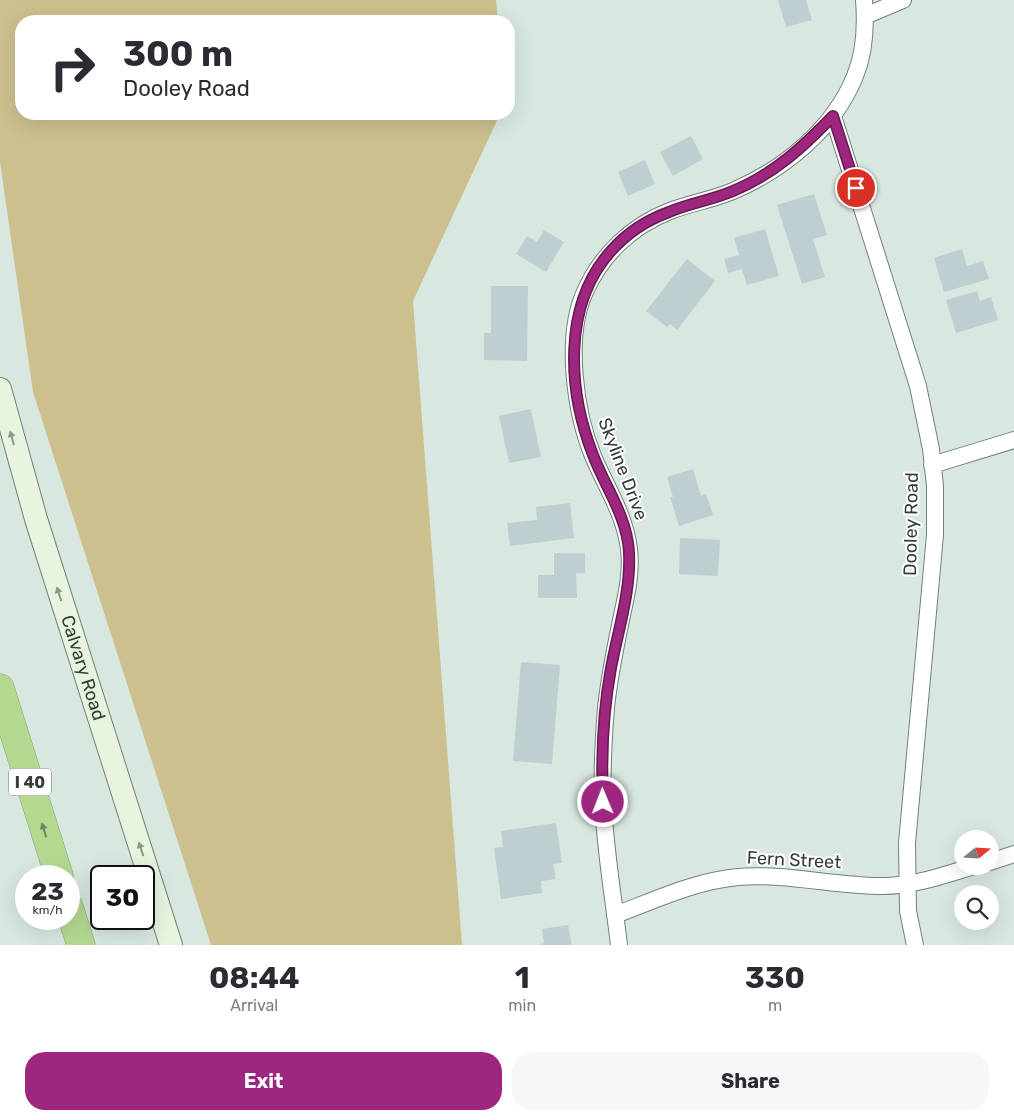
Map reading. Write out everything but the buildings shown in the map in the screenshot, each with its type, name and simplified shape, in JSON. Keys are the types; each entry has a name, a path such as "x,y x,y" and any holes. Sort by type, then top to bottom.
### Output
{"highway":[{"name":"I 40","path":"0,688 56,865"},
{"path":"76,930 81,945"}],"main road":[{"name":"Calvary Road","path":"0,389 36,519 172,945"}],"street":[{"path":"864,8 904,0"},
{"name":"Skyline Drive","path":"619,945 604,818 603,748 611,669 629,584 629,552 626,533 618,508 593,457 578,404 574,341 578,314 583,296 601,264 610,251 630,233 671,211 713,199 762,177 805,145 833,116 847,94 858,70 864,38 864,8"},
{"name":"Dooley Road","path":"833,116 918,386 931,449 935,535 907,843 908,911 914,945"},
{"path":"932,465 1014,440"},
{"path":"999,859 1014,854"},
{"name":"Fern Street","path":"615,915 692,886 738,877 763,876 882,886 927,880 954,872"}],"shaded area":[{"path":"0,0 496,0 497,15 15,15 15,120 497,120 413,301 462,945 211,945 33,392 0,162"}],"route":[{"path":"603,802 603,748 606,705 611,669 629,584 629,552 626,533 618,508 593,457 578,404 574,341 583,296 610,251 630,233 659,216 713,199 762,177 805,145 833,116 856,188"}]}
